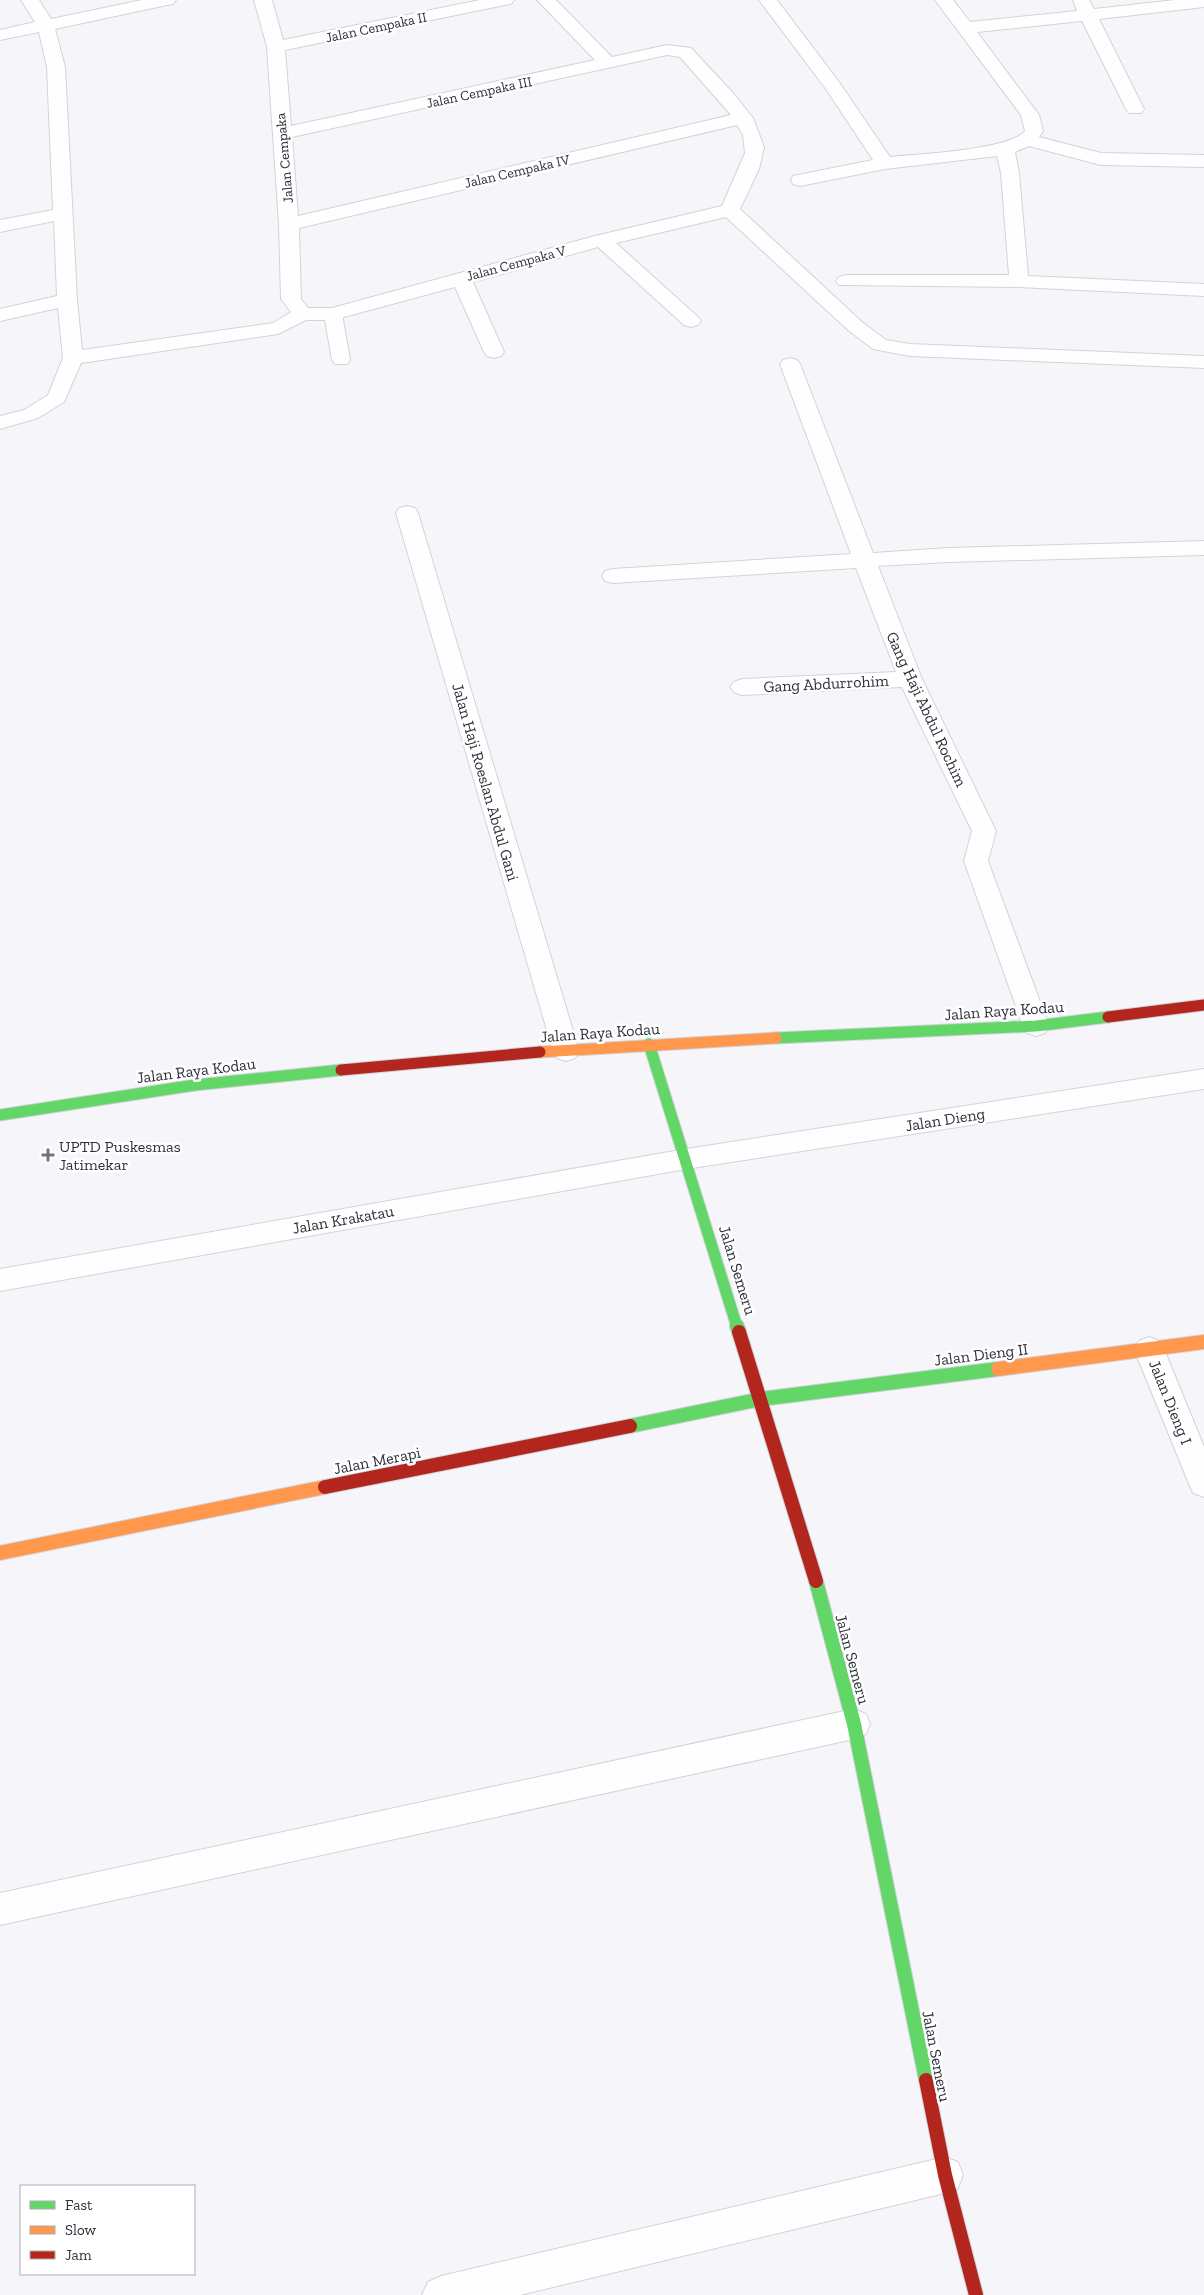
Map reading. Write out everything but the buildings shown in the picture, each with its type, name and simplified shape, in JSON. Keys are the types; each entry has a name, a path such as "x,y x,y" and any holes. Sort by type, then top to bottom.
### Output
{"street":[{"path":"0,422 31,414 57,398 74,358 67,300 56,67 46,26 30,0"},
{"path":"0,35 167,0"},
{"name":"Jalan Cempaka","path":"263,0 276,47 289,224 291,299 302,314"},
{"name":"Jalan Cempaka II","path":"276,47 505,0"},
{"path":"546,0 609,64"},
{"path":"768,0 833,86 885,162"},
{"path":"800,180 885,162 1005,149 1027,140 1034,131 1030,115 967,28 944,0"},
{"path":"1080,0 1090,16 1135,109"},
{"path":"967,28 1204,2"},
{"name":"Jalan Cempaka III","path":"282,134 667,50 685,52 744,118"},
{"path":"744,118 755,147 746,176 730,210 856,326 880,344 910,350 1204,362"},
{"name":"Jalan Cempaka IV","path":"289,224 744,118"},
{"path":"1027,140 1101,159 1204,161"},
{"path":"1005,149 1010,173 1019,281"},
{"name":"Jalan Cempaka V","path":"302,314 333,314 602,240 730,210"},
{"path":"0,226 62,214"},
{"path":"602,240 691,321"},
{"path":"461,278 494,352"},
{"path":"846,281 1019,281 1204,290"},
{"path":"0,315 67,300"},
{"path":"74,358 278,328 302,314"},
{"name":"Gang Haji Abdul Rochim","path":"790,364 821,450 867,562 873,585 910,680 984,831 976,861 1036,1026"},
{"name":"Jalan Haji Roeslan Abdul Gani","path":"407,513 566,1051"},
{"path":"613,576 867,562 949,555 1204,548"},
{"name":"Gang Abdurrohim","path":"742,687 910,680"},
{"name":"Jalan Raya Kodau","path":"0,1115 195,1085 404,1063 649,1044 1036,1026 1204,1004"},
{"name":"Jalan Semeru","path":"649,1044 810,1559 854,1724 945,2175 976,2295"},
{"name":"Jalan Dieng","path":"686,1159 1204,1079"},
{"name":"Jalan Krakatau","path":"0,1280 686,1159"},
{"name":"Jalan Dieng II","path":"761,1399 1204,1342"},
{"name":"Jalan Dieng I","path":"1149,1349 1204,1484"},
{"name":"Jalan Merapi","path":"0,1553 761,1399"},
{"path":"0,1909 854,1724"},
{"path":"441,2295 945,2175"}],"lane":[{"path":"333,314 341,360"}],"traffic: fast":[{"path":"776,1038 1036,1026 1108,1017"},
{"path":"649,1044 739,1332"},
{"path":"0,1115 195,1085 341,1070"},
{"path":"630,1426 761,1399 998,1369"},
{"path":"816,1581 854,1724 926,2080"}],"traffic: slow":[{"path":"540,1052 649,1044 776,1038"},
{"path":"998,1369 1204,1342"},
{"path":"0,1553 325,1487"}],"traffic: jam":[{"path":"1108,1017 1204,1005"},
{"path":"341,1070 540,1052"},
{"path":"739,1332 816,1581"},
{"path":"325,1487 630,1426"},
{"path":"926,2080 945,2175 976,2295"}],"place":[{"name":"UPTD Puskesmas Jatimekar","path":"48,1155"}]}
